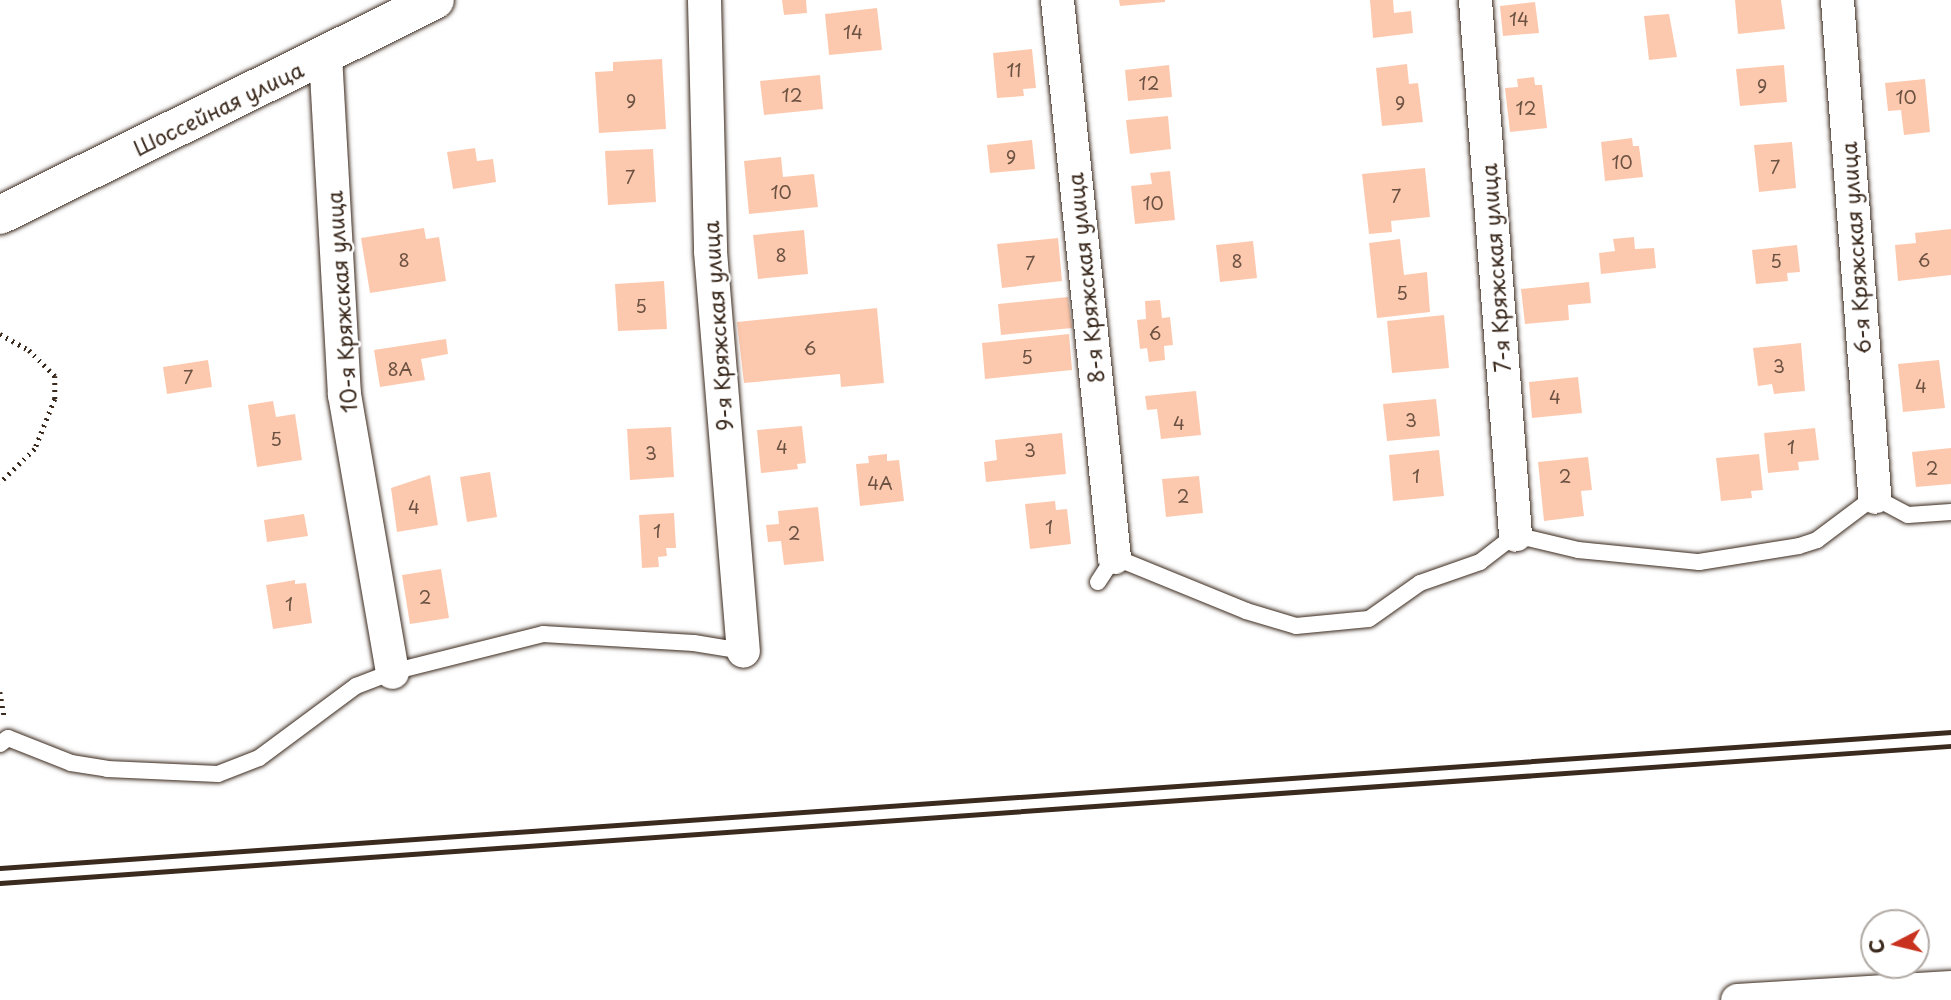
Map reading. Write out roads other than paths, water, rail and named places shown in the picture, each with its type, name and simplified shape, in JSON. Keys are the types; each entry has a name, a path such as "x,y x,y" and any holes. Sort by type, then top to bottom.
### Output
{"main road":[{"name":"Шоссейная улица","path":"0,215 435,0"}],"street":[{"name":"9-я Кряжская улица","path":"704,0 710,251 743,651"},
{"name":"8-я Кряжская улица","path":"1057,0 1106,569"},
{"name":"7-я Кряжская улица","path":"1475,0 1515,536"},
{"name":"6-я Кряжская улица","path":"1837,0 1874,497"},
{"name":"10-я Кряжская улица","path":"325,55 344,394 392,671"},
{"path":"1737,1000 1951,987"}],"lane":[{"path":"1106,569 1296,626 1369,619 1420,583 1480,562 1515,536 1646,558 1699,562 1754,556 1817,540 1874,497 1908,515 1951,512"},
{"path":"0,744 8,738 71,763 107,769 218,774 259,758 330,703 392,671 543,634 694,643 743,651"}],"railway":[{"path":"0,868 1951,732"},
{"path":"0,883 1951,746"}]}
